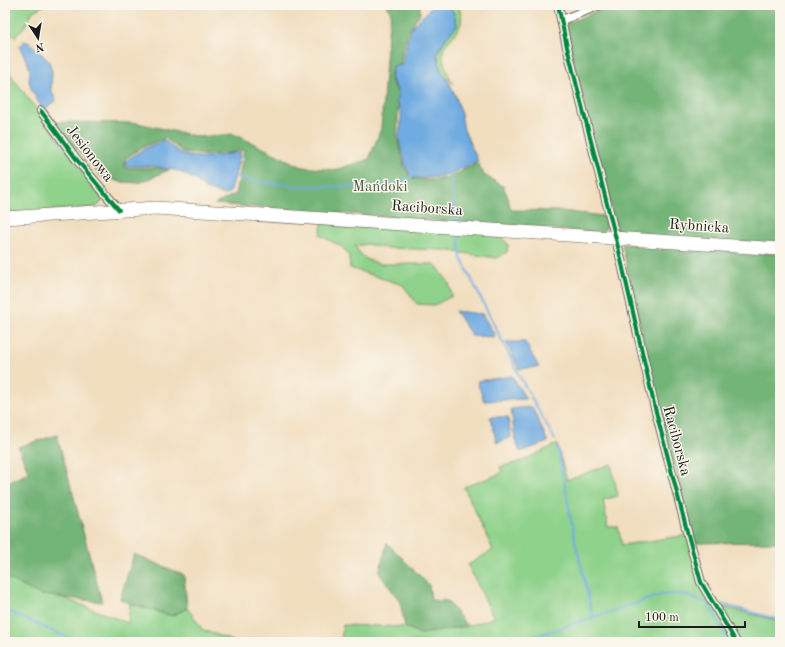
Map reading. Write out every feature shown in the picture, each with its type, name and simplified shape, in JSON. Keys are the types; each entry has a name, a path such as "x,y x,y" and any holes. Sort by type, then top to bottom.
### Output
{"main road":[{"name":"Raciborska","path":"5,218 156,208 616,237"},
{"name":"Rybnicka","path":"616,237 780,249"}],"street":[{"path":"558,5 567,47 616,237"},
{"path":"562,20 600,5"},
{"name":"Jesionowa","path":"41,111 77,160 119,210"},
{"name":"Raciborska","path":"616,237 654,404 701,582 736,642"}],"green space":[{"path":"5,5 45,5 33,11 25,26 16,36 6,34"},
{"name":"Mańdoki","path":"386,5 420,5 420,14 406,38 400,66 393,66 390,79 399,95 397,138 405,168 411,178 421,180 442,179 452,176 478,163 484,175 503,186 511,210 561,211 603,216 606,228 602,233 215,204 236,194 244,151 241,150 230,153 205,155 184,153 165,138 142,147 125,159 124,166 125,168 156,168 169,170 139,183 121,182 100,176 53,122 137,123 199,137 234,134 302,167 335,170 369,159 381,129 388,33 391,12"},
{"path":"449,5 458,5 461,17 458,29 443,50 444,63 453,84 441,71 437,53 446,38 457,25 454,14"},
{"path":"610,5 780,5 780,245 618,235 564,25"},
{"path":"5,67 103,199 96,207 5,214"},
{"path":"323,219 494,230 508,244 507,252 497,258 443,250 385,248 367,244 355,246 361,255 368,260 380,264 435,264 449,283 452,296 434,305 417,304 403,285 350,268 349,255 342,247 320,235"},
{"path":"622,244 780,254 780,542 694,543 645,348"},
{"path":"57,435 102,602 40,595 5,577 5,483 29,473 18,447"},
{"path":"557,444 567,480 611,464 618,496 603,500 608,527 618,527 622,545 688,535 701,582 736,642 344,642 341,639 343,625 405,627 421,634 467,626 494,618 468,565 493,550 464,487 500,474 502,471 500,467 522,461"},
{"path":"387,543 429,585 431,600 447,601 467,626 421,634 405,627 400,601 379,573"},
{"path":"134,554 184,575 187,608 172,616 120,599"},
{"path":"5,575 128,623 130,603 172,616 187,608 203,630 236,642 5,642"},
{"path":"718,606 780,621 780,642 739,642"}],"water":[{"path":"432,5 449,5 454,14 457,25 446,38 437,53 441,71 450,84 456,97 464,130 478,161 446,175 432,178 418,178 413,177 408,171 400,145 399,137 401,114 399,106 396,102 398,93 392,80 392,74 393,67 402,65 407,43 415,23 429,10"},
{"path":"24,41 30,43 49,61 52,72 51,88 56,101 43,110 32,91 29,81 30,71 28,64 19,46"},
{"path":"164,140 185,155 198,157 241,152 231,191 225,195 205,189 197,181 179,171 154,166 125,166 126,161 143,149"},
{"path":"455,311 482,314 496,337 472,336"},
{"path":"506,342 525,342 539,367 519,369"},
{"path":"512,376 526,399 484,401 477,381"},
{"path":"532,407 548,442 520,452 515,440 511,409"},
{"path":"490,417 508,417 511,437 497,443"}],"waterway":[{"path":"451,174 456,221"},
{"path":"235,176 251,181 299,186 380,187 413,177"},
{"path":"458,234 461,258 521,379 555,440"},
{"path":"557,448 559,452 574,536 593,617"},
{"path":"518,642 661,595 675,594 688,595 692,598 707,602 730,642"},
{"path":"721,604 780,620"},
{"path":"5,610 77,642"}],"cycle path":[{"path":"558,5 567,47 619,251 654,404 701,582 736,642"},
{"path":"41,111 77,160 119,210"}]}
